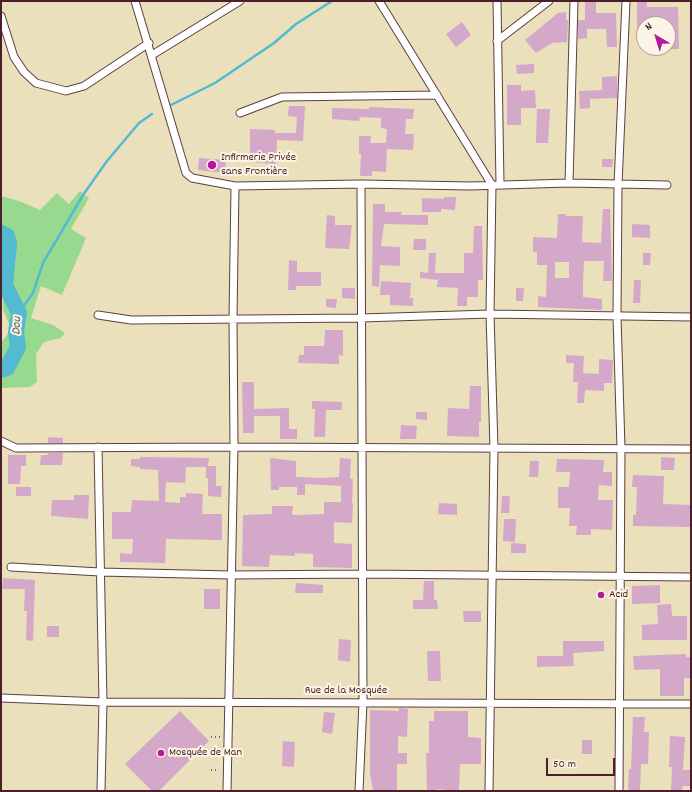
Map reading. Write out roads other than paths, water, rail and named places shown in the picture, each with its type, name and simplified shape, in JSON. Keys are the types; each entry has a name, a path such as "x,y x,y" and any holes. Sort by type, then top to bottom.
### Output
{"street":[{"path":"135,1 149,43 186,173 192,178 235,186 361,184 500,185 569,183 667,185"},
{"path":"152,55 240,1"},
{"path":"378,1 492,185 490,314 494,448 489,703 489,791"},
{"path":"497,1 500,185"},
{"path":"497,41 549,1"},
{"path":"569,183 574,1"},
{"path":"619,791 621,448 618,316 618,185 626,1"},
{"path":"1,16 14,58 24,72 36,83 66,91 84,86 149,43"},
{"path":"240,113 282,97 437,95"},
{"path":"358,791 363,702 361,184"},
{"path":"227,791 234,447 233,319 235,186"},
{"path":"98,315 131,320 361,318 490,314 691,317"},
{"path":"1,441 16,448 234,447 691,449"},
{"path":"98,447 103,702 101,791"},
{"path":"11,567 100,572 231,575 363,574 691,576"},
{"name":"Rue de la Mosquée","path":"1,698 103,702 228,701 691,704"}],"waterway":[{"path":"171,105 215,83 274,43 296,24 332,1"},
{"path":"19,313 33,293 43,263 83,195 107,161 139,123 152,114"},
{"name":"Dou","path":"1,233 7,236 9,244 5,285 19,313 16,332 18,347 7,368 1,370"}],"place":[{"name":"Infirmerie Privée sans Frontière","path":"212,165"},
{"name":"Acid","path":"601,595"},
{"name":"Mosquée de Man","path":"161,753"}]}
